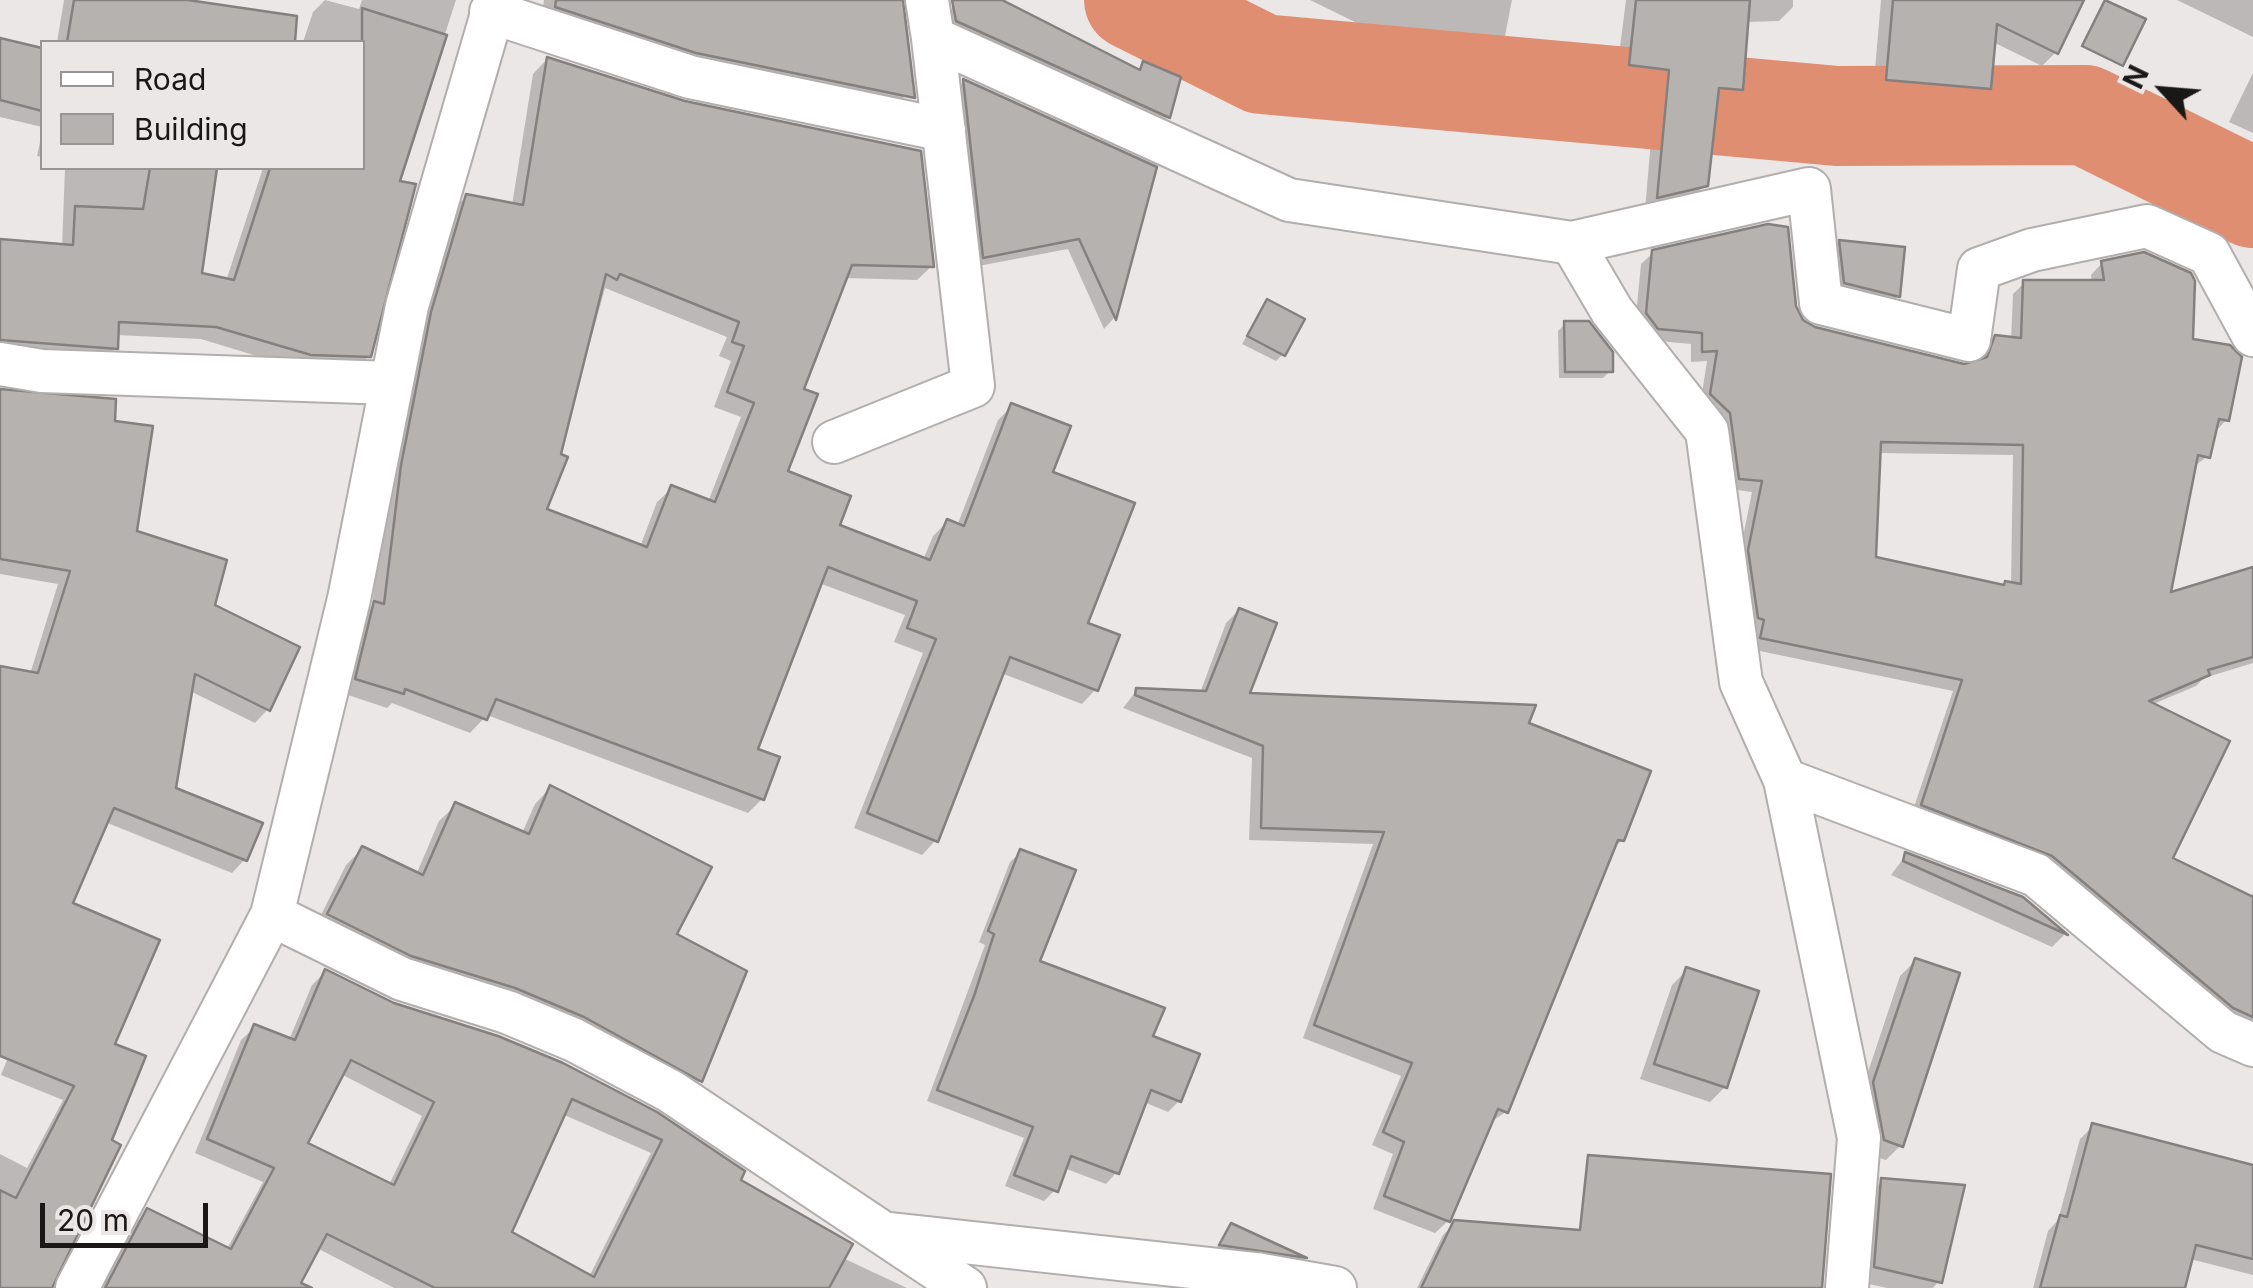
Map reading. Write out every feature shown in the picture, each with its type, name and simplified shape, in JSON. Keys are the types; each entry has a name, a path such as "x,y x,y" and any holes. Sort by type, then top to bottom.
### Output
{"street":[{"path":"77,1288 272,916 348,598 407,306 493,6 690,77 944,130"},
{"path":"834,442 973,386 930,19"},
{"path":"930,19 1290,200 1572,243 1809,189 1821,303 1969,340 1980,269 2032,250 2146,226 2209,254 2253,335"},
{"path":"1572,243 1612,310 1707,431 1741,682 1785,780 1859,1138 1847,1288"},
{"path":"0,364 42,370 391,383"},
{"path":"1785,780 2036,875 2223,1032 2253,1045"},
{"path":"272,916 402,978 507,1012 574,1040 670,1090 964,1288"},
{"path":"886,1234 1256,1274 1335,1288"}],"building":[{"path":"74,0 188,0 297,16 295,40 67,40"},
{"path":"556,0 903,0 915,98 696,53 555,7"},
{"path":"952,0 1002,0 1140,70 1143,61 1181,77 1170,118 956,21"},
{"path":"1636,0 1750,0 1743,90 1719,88 1708,186 1657,198 1669,70 1629,65"},
{"path":"1893,0 2084,0 2058,54 1997,24 1991,89 1886,80"},
{"path":"2105,0 2146,19 2123,66 2082,46"},
{"path":"362,8 447,35 400,181 416,184 371,357 311,355 216,327 119,322 118,349 0,340 0,239 73,245 75,206 143,209 150,170 217,170 202,273 234,280 269,170 365,170"},
{"path":"0,38 40,48 40,110 0,100"},
{"path":"547,57 685,101 921,151 934,267 852,265 804,389 818,394 788,471 851,496 840,525 930,560 947,519 964,526 1011,403 1071,426 1053,472 1135,503 1088,623 1120,635 1098,691 1010,657 938,842 867,813 936,639 907,628 917,601 828,567 758,749 780,757 764,800 496,699 487,720 405,689 404,694 355,679 374,601 384,604 401,465 431,312 466,194 523,205","holes":["606,274 617,280 620,274 739,322 732,342 744,346 727,392 754,403 715,502 671,485 647,547 547,509 568,457 561,454"]},
{"path":"963,79 1157,167 1116,320 1079,239 983,258"},
{"path":"1768,224 1788,227 1796,306 1803,320 1815,327 1964,364 1987,357 1995,335 2021,338 2023,280 2104,280 2101,261 2144,252 2191,273 2195,281 2193,339 2230,345 2242,357 2229,421 2219,419 2210,458 2198,455 2171,592 2253,567 2253,657 2208,670 2210,675 2149,701 2230,741 2173,858 2253,897 2253,1017 2233,1008 2052,856 1921,805 1962,680 1760,638 1764,620 1758,618 1748,550 1762,481 1739,479 1730,413 1710,394 1717,351 1702,352 1702,333 1658,329 1646,313 1652,250","holes":["1881,442 2023,445 2021,584 2005,581 2004,585 1876,557"]},
{"path":"1839,240 1905,247 1900,297 1844,283"},
{"path":"1267,299 1305,319 1285,356 1247,336"},
{"path":"1564,321 1589,321 1613,352 1613,372 1565,372"},
{"path":"0,389 116,399 115,421 153,426 137,531 227,560 215,605 300,647 270,711 195,674 176,788 263,823 247,861 114,808 73,903 160,940 115,1044 146,1056 112,1140 121,1145 52,1288 0,1288 0,1190 16,1198 74,1086 0,1056 0,666 38,673 70,571 0,559"},
{"path":"1239,608 1277,623 1250,693 1536,705 1529,723 1651,771 1624,841 1618,840 1508,1113 1498,1109 1450,1222 1384,1196 1404,1142 1383,1132 1412,1063 1314,1025 1384,832 1261,828 1263,746 1135,695 1136,688 1206,691"},
{"path":"550,785 712,867 677,934 747,971 702,1082 584,1017 515,988 411,956 327,914 362,846 423,875 455,802 529,834"},
{"path":"1020,849 1076,870 1040,961 1165,1008 1153,1036 1200,1054 1181,1102 1151,1090 1119,1174 1071,1156 1058,1192 1014,1175 1033,1127 937,1090 974,996 994,934 988,931"},
{"path":"1905,852 2023,897 2068,935 1903,861"},
{"path":"1915,958 1960,973 1903,1147 1884,1140 1873,1082"},
{"path":"1686,967 1759,991 1727,1088 1654,1064"},
{"path":"325,969 394,1003 498,1036 563,1063 657,1112 745,1171 741,1180 853,1244 829,1288 435,1288 327,1234 301,1283 312,1288 105,1288 147,1208 231,1249 274,1168 207,1139 254,1024 295,1040","holes":["351,1060 434,1102 394,1185 308,1143","572,1099 662,1140 594,1277 512,1232"]},
{"path":"2092,1123 2253,1165 2253,1259 2196,1245 2185,1288 2040,1288 2060,1215 2067,1217"},
{"path":"1588,1155 1831,1174 1822,1288 1421,1288 1454,1220 1580,1230"},
{"path":"1881,1178 1965,1185 1942,1283 1874,1267"},
{"path":"1231,1223 1307,1258 1219,1245"}],"waterway":[{"path":"1134,0 1262,64 1837,116 2085,115 2253,198"}]}
